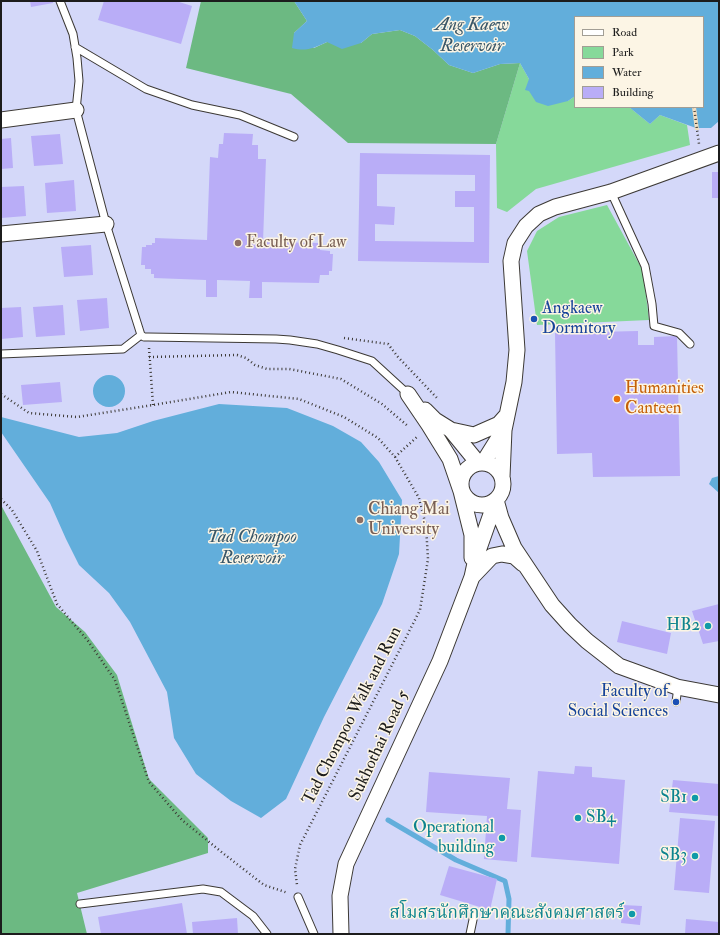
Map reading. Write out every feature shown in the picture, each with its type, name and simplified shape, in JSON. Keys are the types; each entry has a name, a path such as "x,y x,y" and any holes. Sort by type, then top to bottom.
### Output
{"street":[{"path":"1,120 76,110"},
{"path":"408,394 450,459 466,498 473,504 481,506 496,500 502,493 506,423 514,382 517,350 511,261 515,243 526,226 539,214 611,192 719,153"},
{"path":"1,234 106,224"},
{"path":"408,394 435,420 451,430 480,463"},
{"path":"451,430 474,435 499,424 506,423"},
{"path":"480,463 506,423"},
{"path":"472,577 472,535 462,491 462,475 467,468 480,463 491,465 498,470 502,477"},
{"path":"496,500 501,518 514,548 552,605 570,625 619,666 677,687"},
{"path":"472,577 477,554 496,500"},
{"path":"472,577 492,556 502,554 514,556 528,568"},
{"name":"Sukhothai Road 5","path":"341,934 340,896 346,864 440,660 472,577"}],"lane":[{"path":"60,1 73,34 75,47 79,81 76,110 106,224 144,336"},
{"path":"75,47 146,89 192,105 240,115 294,137"},
{"path":"611,192 645,266 652,304 654,326 679,334 690,344"},
{"path":"1,354 123,349 144,336 290,340 317,344 372,361 408,394"},
{"path":"676,702 677,687 719,695"},
{"path":"80,904 203,889 221,892 253,916 267,934"},
{"path":"298,897 314,934"},
{"path":"470,934 474,915"}],"path":[{"path":"694,108 698,141"},
{"path":"144,336 149,357 153,405"},
{"path":"340,338 388,344 398,357 441,401"},
{"path":"149,357 237,355 246,358 255,365 267,369 289,369 341,379 382,404 413,430"},
{"name":"Tad Chompoo Walk and Run","path":"1,394 30,413 77,417 231,392 299,399 344,418 378,438 395,457 419,498 426,526 428,559 420,610 300,845 295,869 298,897"},
{"path":"1,499 12,510 37,551 57,604 88,641 115,680 149,782 182,820 264,885 298,897"}],"shaded area":[{"name":"Chiang Mai University","path":"1,1 719,1 719,934 1,934"}],"green space":[{"path":"201,1 294,1 307,21 294,33 314,48 327,42 361,43 372,34 400,30 415,36 449,65 473,73 500,64 520,63 496,144 348,143 291,94 186,68"},
{"path":"520,63 529,79 568,101 574,97 574,108 630,108 650,124 660,115 687,125 690,145 536,189 507,212 497,208 496,144"},
{"path":"607,205 643,271 649,320 537,325 527,251 537,231 559,217"},
{"path":"1,505 56,607 85,632 117,675 149,779 208,838 208,853 77,893 87,934 1,934"}],"water":[{"name":"Ang Kaew Reservoir","path":"294,1 719,1 719,121 711,128 696,128 660,115 650,124 630,108 704,108 704,16 574,16 574,97 568,101 548,106 536,102 529,91 525,90 529,79 520,63 500,64 473,73 449,65 415,36 400,30 372,34 361,43 342,49 327,42 310,49 302,50 292,48 294,33 307,21"},
{"path":"106,375 112,375 121,379 125,391 121,403 112,407 106,407 97,403 93,394 93,388 97,379"},
{"name":"Tad Chompoo Reservoir","path":"219,404 287,408 333,426 361,442 379,462 402,500 399,554 382,604 324,717 286,799 261,818 231,801 196,774 174,738 167,692 130,622 109,593 79,565 50,503 1,432 1,417 79,437 117,433 153,421"},
{"path":"719,476 719,493 709,484 712,478"}],"pier":[{"path":"692,108 696,108 699,130 695,130"}],"building":[{"path":"30,1 53,1 53,3 31,7"},
{"path":"104,1 176,1 192,6 181,44 98,20"},
{"path":"224,133 253,134 252,145 258,145 258,159 266,159 263,242 320,243 320,250 330,251 330,254 333,254 332,271 329,271 329,275 320,275 319,283 262,282 262,298 249,298 250,281 217,280 217,297 206,297 206,280 154,278 154,274 151,274 151,269 145,269 145,265 141,265 142,247 155,243 155,238 207,240 210,157 218,158 219,144 223,144"},
{"path":"60,134 63,164 34,166 31,136"},
{"path":"11,138 13,168 1,169 1,139"},
{"path":"360,153 490,155 489,263 358,261","holes":["377,174 475,175 475,191 455,191 455,207 474,207 474,242 375,241 375,224 394,225 395,207 377,206"]},
{"path":"712,172 719,172 719,198 712,198"},
{"path":"74,180 76,211 47,213 45,183"},
{"path":"24,186 26,216 1,218 1,187"},
{"path":"91,245 93,275 64,277 61,247"},
{"path":"107,298 109,328 80,331 77,300"},
{"path":"63,305 65,335 36,337 33,307"},
{"path":"21,307 23,337 1,339 1,308"},
{"name":"Humanities Canteen","path":"638,331 638,345 654,345 654,337 677,336 680,476 593,477 592,453 557,454 555,333"},
{"path":"60,382 62,402 23,405 21,385"},
{"name":"HB2","path":"719,604 719,641 703,644 692,611"},
{"path":"622,621 671,633 667,654 617,642"},
{"name":"SB4","path":"575,766 592,767 592,777 625,780 619,864 531,857 538,771 574,774"},
{"name":"Operational building","path":"429,772 510,778 507,809 521,810 517,862 484,859 487,816 426,812"},
{"name":"SB1","path":"673,780 719,784 719,816 669,812"},
{"name":"SB3","path":"680,818 715,821 709,893 674,890"},
{"path":"449,866 497,879 490,910 440,895"},
{"path":"182,903 187,934 101,934 98,917"},
{"name":"สโมสรนักศึกษาคณะสังคมศาสตร์","path":"623,905 642,906 640,925 621,923"},
{"path":"237,918 238,934 193,934 192,922"},
{"path":"686,919 719,922 719,934 685,934"}],"waterway":[{"path":"388,820 456,860 505,881 509,899 508,934"}],"place":[{"name":"Faculty of Law","path":"238,243"},
{"name":"Angkaew Dormitory","path":"534,319"},
{"name":"Humanities Canteen","path":"617,399"},
{"name":"Chiang Mai University","path":"360,520"},
{"name":"HB2","path":"708,626"},
{"name":"Faculty of Social Sciences","path":"676,702"},
{"name":"SB1","path":"695,798"},
{"name":"SB4","path":"578,818"},
{"name":"Operational building","path":"502,838"},
{"name":"SB3","path":"695,856"},
{"name":"สโมสรนักศึกษาคณะสังคมศาสตร์","path":"632,914"}]}
